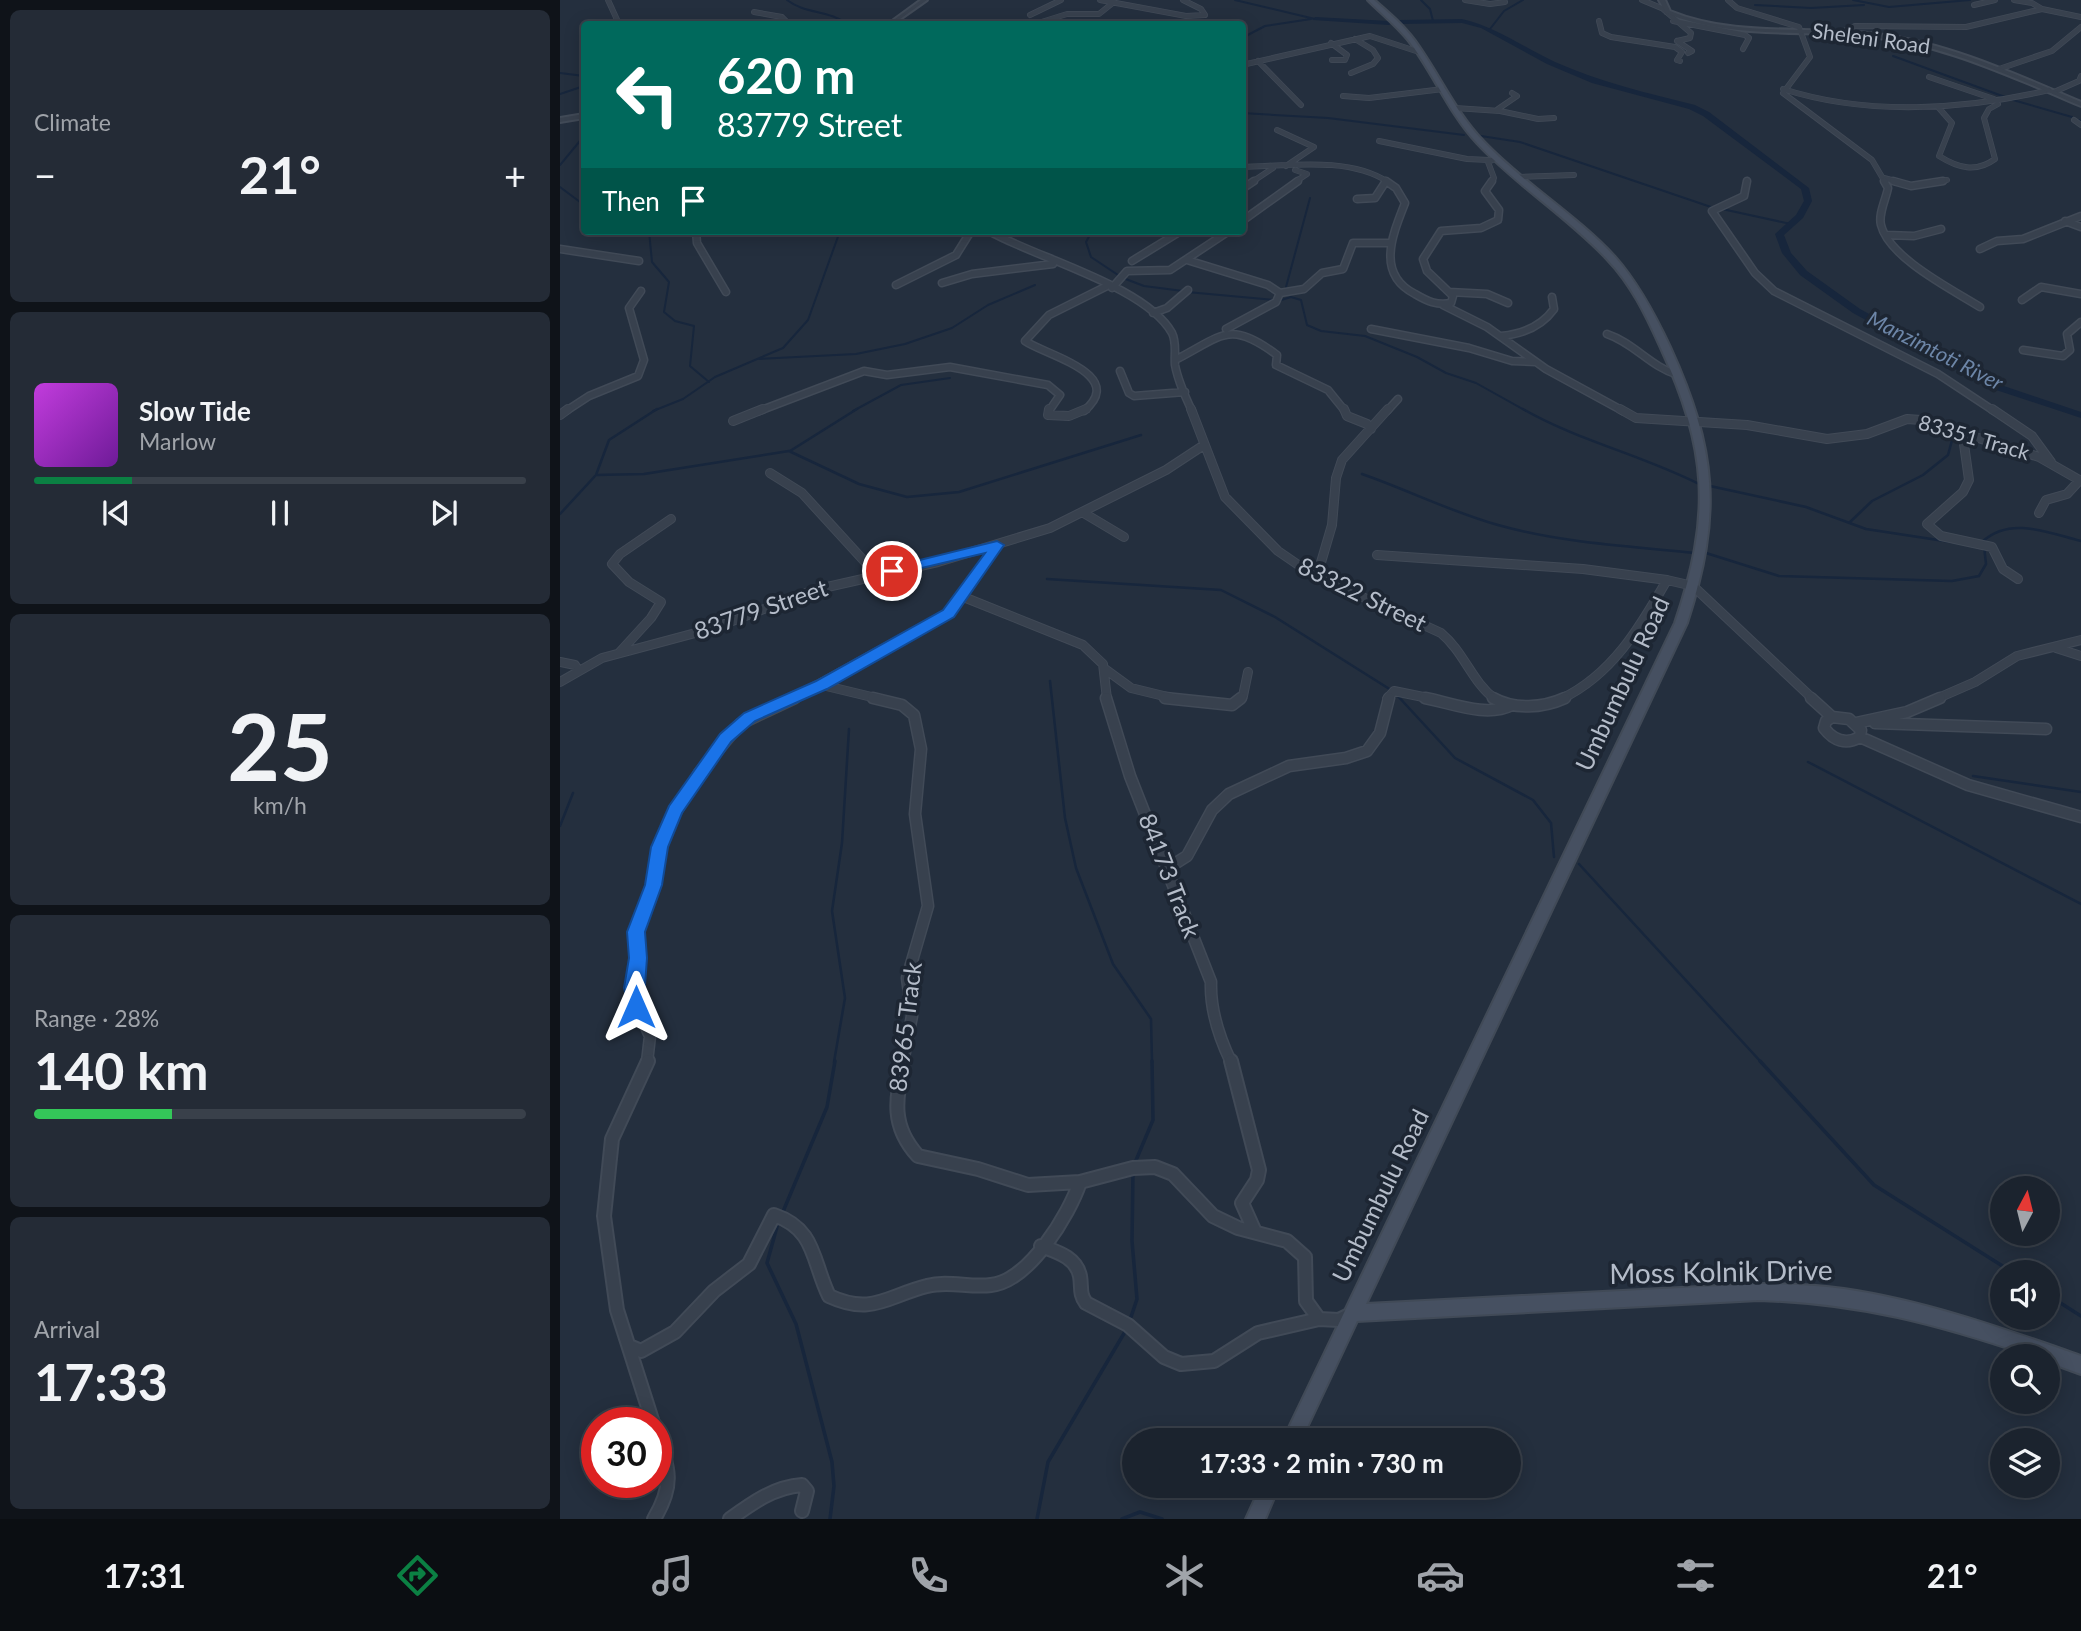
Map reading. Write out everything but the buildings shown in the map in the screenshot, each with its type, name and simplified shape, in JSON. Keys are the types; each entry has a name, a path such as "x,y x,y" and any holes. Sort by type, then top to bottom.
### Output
{"main road":[{"name":"Umbumbulu Road","path":"1298,1428 1681,623 1693,586 1706,515 1706,475 1696,421 1678,375 1642,299 1625,274 1599,246 1519,177 1493,159 1455,108 1419,51 1371,0"},
{"name":"Moss Kolnik Drive","path":"1353,1313 1759,1292 1818,1293 1923,1311 2081,1365"},
{"path":"1255,1519 1265,1498"}],"street":[{"path":"608,0 618,21"},
{"path":"894,21 925,0"},
{"path":"1030,15 1061,0"},
{"path":"1100,0 1202,17 1205,12 1184,0"},
{"path":"1465,0 1493,4 1505,2"},
{"path":"1642,0 1664,10 1691,33 1690,38 1676,44"},
{"path":"1662,0 1664,10"},
{"path":"1728,0 1737,8 1793,23 1800,29 1810,57 1783,89"},
{"path":"1975,2 1995,0"},
{"path":"2014,0 2081,17"},
{"path":"1045,21 1067,14 1099,14 1114,2"},
{"path":"1844,32 1855,26 1966,27 2042,9"},
{"name":"Sheleni Road","path":"1664,10 1683,19 1712,26 1844,32 1934,46 1999,69 2081,104"},
{"path":"754,12 782,17 786,21"},
{"path":"1673,20 1704,29 1744,33 1749,38 1743,49"},
{"path":"1962,20 1966,27"},
{"path":"1599,21 1605,35 1676,44 1689,51"},
{"path":"1999,69 2052,51 2081,27"},
{"path":"1246,64 1355,38 1378,37 1402,50 1419,51"},
{"path":"1351,73 1373,64 1378,58 1373,50 1355,38"},
{"path":"1331,43 1348,55 1345,60 1332,60"},
{"path":"1676,44 1682,52 1677,60 1680,61"},
{"path":"1258,61 1301,105"},
{"path":"1783,89 1806,99 1938,107 1943,104 2001,102 2052,91 2079,80 2081,76"},
{"path":"1928,77 2001,102"},
{"path":"1343,96 1363,100 1416,90 1443,89"},
{"path":"1783,89 1787,97 1872,160 1884,178 1888,195 1881,222 1887,235 1921,269 1980,307"},
{"path":"1489,110 1505,107 1517,96 1512,93"},
{"path":"1938,107 1952,123 1945,147 1939,156 1955,167 1973,168 1993,162 1991,135 1984,118 1989,109 2001,102"},
{"path":"1455,108 1489,110 1538,119 1554,118"},
{"path":"560,120 581,116"},
{"path":"2078,119 2081,125"},
{"path":"1278,130 1314,147 1286,166"},
{"path":"1379,141 1467,159 1493,159 1494,178 1485,191 1499,210 1498,220 1481,228 1441,231 1423,258 1427,271 1454,299 1443,305"},
{"path":"1187,260 1268,285 1280,293 1305,290 1314,285 1322,273 1343,270 1349,246 1353,243 1389,243 1405,203 1400,190 1386,180 1345,168 1246,167"},
{"path":"1246,185 1273,167 1307,174 1246,218"},
{"path":"1519,177 1574,175"},
{"path":"1884,178 1915,186 1947,180"},
{"path":"1357,199 1375,198 1386,180"},
{"path":"1747,180 1744,196 1712,211 1765,284 1938,374 2032,436 2051,462"},
{"path":"1980,249 2001,240 2022,239 2081,216"},
{"path":"2065,221 2081,227"},
{"path":"1887,235 1914,236 1941,229"},
{"path":"696,235 697,243 726,292"},
{"path":"895,285 956,255 968,235"},
{"name":"83322 Street","path":"997,235 1054,264 1110,287 1153,313 1175,338 1175,358 1200,447 1230,503 1289,559 1317,576 1443,635 1457,649 1490,697 1513,705 1547,704 1583,687 1636,632 1667,580"},
{"path":"1132,261 1174,235"},
{"path":"733,421 860,372 887,375 939,367 1048,385 1060,395 1048,408 1048,415 1062,417 1080,413 1090,405 1097,387 1095,381 1073,362 1030,345 1026,337 1059,309 1110,287 1126,271 1166,271 1223,235"},
{"name":"83351 Track","path":"1389,243 1390,265 1399,286 1443,305 1501,336 1536,362 1630,416 1661,422 1696,421 1747,425 1827,439 1867,433 1912,419 1962,430 2051,462 2080,480"},
{"path":"560,249 639,261"},
{"path":"942,283 972,274 1054,264"},
{"path":"2022,300 2030,290 2039,286 2081,294"},
{"path":"1153,313 1167,308 1188,290"},
{"path":"560,415 589,397 638,376 644,360 629,308 641,291"},
{"path":"1449,292 1487,294 1508,303"},
{"path":"1175,358 1276,302 1280,293"},
{"path":"1501,336 1524,333 1548,318 1554,309 1552,297"},
{"path":"2023,350 2063,356 2070,349 2067,334 2081,322"},
{"path":"1371,329 1478,350 1512,361 1536,362"},
{"path":"1175,358 1228,332 1242,332 1277,355 1276,365 1321,387 1343,403 1347,416 1367,424 1371,429"},
{"path":"1607,334 1638,350 1658,368 1678,375"},
{"path":"1120,371 1129,393 1133,396 1185,392"},
{"path":"1317,576 1332,525 1339,468 1346,453 1398,399"},
{"path":"1962,430 1969,480 1963,492 1946,510 1927,520 1927,524 1941,536 1992,547 2003,569 2018,579"},
{"name":"83779 Street","path":"560,682 578,670 619,653 714,628 814,590 938,562 1058,525 1166,470 1200,447"},
{"path":"770,473 804,492 851,553 876,574"},
{"path":"2039,513 2046,500 2067,494 2080,480"},
{"path":"1082,512 1124,537"},
{"path":"619,653 651,618 661,602 623,576 612,564 671,519"},
{"path":"648,1407 617,1310 604,1216 611,1139 638,1086 649,1056 650,1036 636,1007 634,988 638,958 635,941 639,919 654,885 659,847 675,810 733,730 749,717 822,685 948,613 997,545"},
{"path":"1377,555 1583,569 1693,586 1832,717"},
{"path":"961,596 1083,645 1096,654 1105,669 1118,682 1137,691 1232,705 1243,696 1248,672"},
{"path":"1869,723 1949,694 2017,656 2078,641 2081,656 2054,647"},
{"path":"560,662 575,665 578,670"},
{"name":"84173 Track","path":"1105,669 1104,690 1121,751 1168,868 1192,940 1211,982 1210,997 1214,1020 1221,1030 1220,1042 1231,1061 1255,1153 1259,1176 1242,1203 1255,1232"},
{"name":"83965 Track","path":"822,685 902,705 914,715 918,728 920,750 915,814 928,906 907,978 912,1016 897,1112 902,1137 918,1156 943,1164 978,1169 1028,1185 1080,1182 1133,1168 1155,1167 1173,1174 1213,1216 1238,1228 1286,1241 1305,1257 1306,1301 1319,1319"},
{"path":"1168,868 1187,856 1212,810 1229,794 1289,766 1346,758 1367,751 1380,733 1385,701 1394,691 1411,692 1488,711 1500,711 1513,705"},
{"path":"2046,729 1856,723 1842,717 1832,717 1826,721 1824,728 1833,738 1848,741 1860,737 1910,762 2000,799 2081,817"},
{"path":"1856,723 1861,730 1860,737"},
{"path":"629,1346 640,1351 675,1332 714,1291 750,1264 774,1215 798,1226 810,1239 829,1296 860,1306 885,1303 934,1284 999,1284 1019,1273 1073,1203 1080,1182"},
{"path":"1041,1246 1061,1253 1071,1260 1080,1274 1081,1297 1086,1303 1128,1325 1164,1357 1181,1364 1214,1361 1258,1333 1306,1325 1319,1319 1339,1320 1353,1313"},
{"path":"730,1519 769,1495 794,1484 802,1485 807,1491 802,1511"},
{"path":"654,1519 668,1498"}],"waterway":[{"path":"787,0 801,8 833,16 842,21"},
{"path":"1235,0 1315,19"},
{"path":"1421,0 1430,9 1433,21"},
{"path":"1490,29 1504,11 1523,0"},
{"path":"1853,0 1889,7 1970,0"},
{"path":"1755,5 1811,8 1864,5"},
{"path":"1246,36 1265,26 1311,19"},
{"path":"1315,19 1389,23"},
{"name":"Manzimtoti River","path":"1400,22 1462,21 1483,26 1550,62 1595,81 1692,107 1706,114 1805,188 1808,201 1800,216 1779,234 1786,253 1803,273 1856,311 1989,384 2081,415"},
{"path":"1893,56 2005,97"},
{"path":"560,73 581,76"},
{"path":"560,94 581,87"},
{"path":"2013,100 2072,117"},
{"path":"1246,113 1328,118 1464,135"},
{"path":"1481,136 1520,142 1711,207"},
{"path":"560,165 581,140"},
{"path":"560,187 581,203"},
{"path":"1286,287 1310,198"},
{"path":"1722,209 1791,224"},
{"path":"649,235 652,262 669,282 664,312 675,321 694,326 690,366 708,382"},
{"path":"708,382 783,348 808,320 839,235"},
{"path":"1090,235 1086,242 1091,257 1118,275"},
{"path":"1123,278 1144,286 1183,291"},
{"path":"759,359 856,354 905,344 952,328 988,305 1035,285"},
{"path":"1187,292 1274,300"},
{"path":"1278,301 1291,297 1301,300 1307,325 1321,331 1365,336 1417,357 1446,373 1476,383 1526,411"},
{"path":"853,411 901,385 950,378"},
{"path":"655,410 683,399 708,382"},
{"path":"790,451 857,409"},
{"path":"1523,409 1566,430 1699,484"},
{"path":"596,475 609,440 655,410"},
{"path":"1849,523 1872,501 1923,475 1948,455 1954,433"},
{"path":"596,475 644,474 789,451 859,484 907,497 959,492 1141,435"},
{"path":"1362,474 1463,514 1522,531 1596,543 1695,553"},
{"path":"560,514 596,475"},
{"path":"1710,486 1806,507 1849,523"},
{"path":"1849,523 1866,529 1951,542"},
{"path":"1983,541 1994,533 2018,528 2043,531 2081,541"},
{"path":"1706,553 1779,576 1952,581 1979,576 1986,564 1984,546"},
{"path":"1047,579 1221,590 1275,617 1391,690"},
{"path":"1050,681 1065,818 1076,868 1113,964 1151,1019 1152,1062"},
{"path":"1396,694 1455,758 1533,800 1551,823 1554,857"},
{"path":"834,1062 845,998 832,911 842,843 849,729"},
{"path":"1808,762 2081,904"},
{"path":"1973,776 2081,792"},
{"path":"560,826 573,793"},
{"path":"1579,864 1761,1062"},
{"path":"782,1214 827,1107 835,1061"},
{"path":"1134,1165 1153,1120 1152,1061"},
{"path":"1760,1061 1874,1185 1993,1260"},
{"path":"1130,1320 1137,1299 1132,1241 1133,1171"},
{"path":"778,1223 767,1263 796,1324 832,1462 834,1486 830,1519"},
{"path":"2060,1303 2081,1316"},
{"path":"1037,1519 1048,1462 1126,1330"},
{"path":"1122,1519 1140,1512 1162,1519"}],"route":[{"path":"636,1007 636,932 654,885 659,847 675,810 726,738 749,717 822,685 833,676 948,613 997,545 938,562 892,571"}]}
